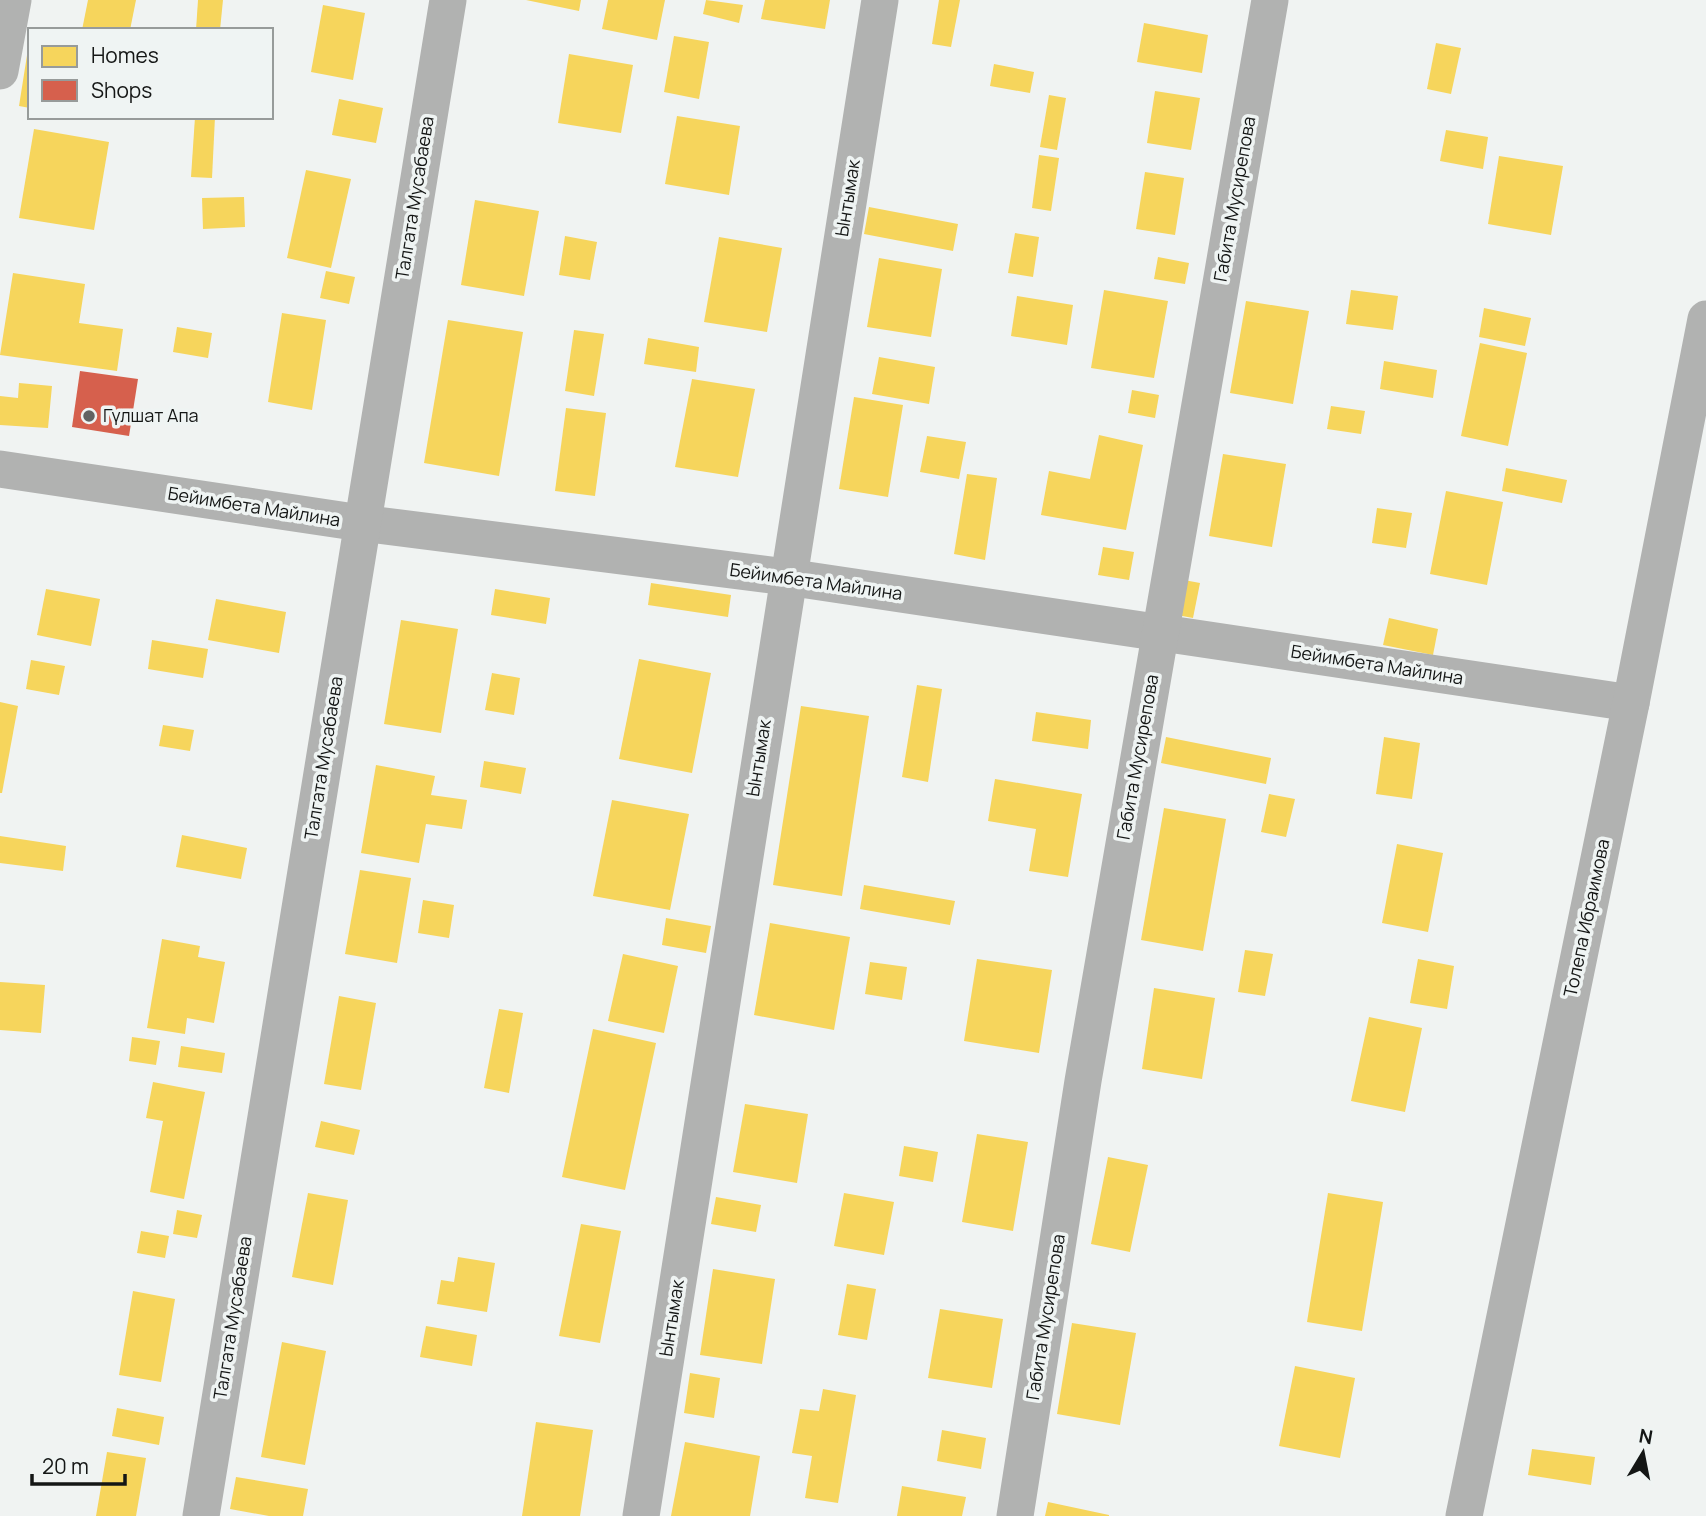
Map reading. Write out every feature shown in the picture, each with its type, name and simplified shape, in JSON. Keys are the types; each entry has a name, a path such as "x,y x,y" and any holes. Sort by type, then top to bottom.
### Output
{"street":[{"name":"Талгата Мусабаева","path":"201,1516 448,0"},
{"name":"Ынтымак","path":"641,1516 880,0"},
{"name":"Габита Мусирепова","path":"1015,1516 1081,1094 1270,0"},
{"path":"0,71 7,6"},
{"name":"Толепа Ибраимова","path":"1464,1516 1631,703 1706,319"},
{"name":"Бейимбета Майлина","path":"0,469 362,523 788,577 1631,703"}],"building: Homes":[{"path":"88,0 136,0 130,28 82,28"},
{"path":"198,0 223,0 220,28 196,28"},
{"path":"526,0 581,0 579,11"},
{"path":"608,0 665,0 657,40 602,29"},
{"path":"706,0 743,5 739,23 703,14"},
{"path":"765,0 830,0 825,29 761,19"},
{"path":"939,0 960,0 951,47 932,44"},
{"path":"323,5 365,13 353,80 311,72"},
{"path":"1144,23 1208,35 1202,73 1137,62"},
{"path":"674,36 709,42 699,99 664,92"},
{"path":"1436,43 1461,48 1451,94 1427,89"},
{"path":"28,49 28,108 19,106"},
{"path":"569,54 633,65 621,133 558,123"},
{"path":"994,64 1034,72 1030,93 990,86"},
{"path":"1155,91 1200,98 1191,150 1147,143"},
{"path":"1049,95 1066,98 1057,150 1040,147"},
{"path":"339,99 383,108 376,143 332,135"},
{"path":"677,116 740,126 729,195 665,184"},
{"path":"195,119 215,119 212,178 191,177"},
{"path":"34,129 109,142 94,230 19,218"},
{"path":"1446,130 1488,137 1483,169 1440,161"},
{"path":"1039,155 1059,158 1051,211 1032,208"},
{"path":"1499,156 1563,166 1551,235 1488,224"},
{"path":"306,170 351,179 331,268 287,258"},
{"path":"1145,172 1184,178 1175,235 1136,229"},
{"path":"244,197 245,227 203,229 202,198"},
{"path":"475,200 539,211 524,296 461,285"},
{"path":"869,207 958,224 953,251 864,234"},
{"path":"1015,233 1039,237 1033,277 1008,273"},
{"path":"565,236 597,242 590,280 559,275"},
{"path":"719,237 782,248 767,332 704,322"},
{"path":"1158,257 1189,263 1185,284 1154,279"},
{"path":"879,258 942,269 931,337 867,327"},
{"path":"326,271 355,277 349,304 320,298"},
{"path":"13,273 85,284 79,323 123,329 117,371 0,355"},
{"path":"1104,290 1168,301 1154,378 1091,368"},
{"path":"1351,290 1398,296 1393,330 1346,324"},
{"path":"1017,296 1073,305 1067,345 1011,336"},
{"path":"1246,301 1309,311 1293,404 1230,393"},
{"path":"1484,308 1531,318 1525,346 1479,337"},
{"path":"282,313 326,320 312,410 268,402"},
{"path":"448,320 523,332 499,476 424,463"},
{"path":"177,327 212,333 208,358 173,352"},
{"path":"574,330 604,334 594,396 565,391"},
{"path":"648,338 699,347 696,372 644,364"},
{"path":"1480,343 1527,353 1508,446 1461,436"},
{"path":"879,357 935,367 929,404 872,394"},
{"path":"1384,361 1437,370 1433,398 1380,389"},
{"path":"692,379 755,389 738,477 675,467"},
{"path":"19,383 52,386 48,428 0,425 0,396 18,398"},
{"path":"1132,390 1159,395 1155,418 1128,413"},
{"path":"854,397 903,405 888,497 839,489"},
{"path":"1331,406 1365,411 1361,434 1327,429"},
{"path":"566,408 606,413 595,496 555,491"},
{"path":"1099,435 1143,445 1126,530 1041,515 1049,471 1090,479"},
{"path":"927,436 966,442 959,479 920,472"},
{"path":"1223,454 1286,464 1272,547 1209,536"},
{"path":"1506,468 1567,480 1562,503 1502,491"},
{"path":"967,474 997,478 985,560 954,554"},
{"path":"1446,491 1503,502 1487,585 1430,574"},
{"path":"1377,508 1412,513 1406,548 1372,543"},
{"path":"1103,547 1134,552 1129,580 1098,575"},
{"path":"1184,580 1200,583 1193,618 1177,615"},
{"path":"651,583 731,595 728,617 648,605"},
{"path":"46,589 100,599 91,646 37,635"},
{"path":"495,589 550,598 546,624 491,615"},
{"path":"216,599 286,612 279,653 208,640"},
{"path":"1389,618 1438,629 1433,655 1383,645"},
{"path":"401,620 458,629 441,733 384,724"},
{"path":"152,640 208,649 203,678 148,669"},
{"path":"639,659 711,673 692,773 619,759"},
{"path":"31,660 65,666 59,695 26,689"},
{"path":"492,673 520,678 514,715 485,710"},
{"path":"917,685 942,689 928,782 902,777"},
{"path":"0,702 18,706 2,793 0,793"},
{"path":"801,706 869,716 842,896 773,885"},
{"path":"1036,712 1091,720 1088,749 1032,741"},
{"path":"163,725 194,730 190,751 159,746"},
{"path":"1166,737 1271,758 1266,784 1161,763"},
{"path":"1384,737 1420,743 1412,799 1376,794"},
{"path":"484,761 526,768 521,794 480,787"},
{"path":"376,765 435,776 431,795 467,800 462,829 426,824 419,863 361,853"},
{"path":"995,779 1082,794 1068,877 1029,871 1036,829 988,821"},
{"path":"1269,794 1295,799 1286,837 1261,832"},
{"path":"612,800 689,814 670,910 593,896"},
{"path":"1164,808 1226,819 1203,951 1141,940"},
{"path":"182,835 247,848 241,879 176,867"},
{"path":"0,836 66,846 63,871 0,863"},
{"path":"1397,844 1443,853 1428,932 1382,923"},
{"path":"360,870 411,878 397,963 345,954"},
{"path":"864,885 955,901 950,925 860,909"},
{"path":"423,900 454,905 449,938 418,933"},
{"path":"666,918 711,926 706,953 662,945"},
{"path":"770,923 850,937 834,1030 754,1015"},
{"path":"162,939 200,946 198,957 225,962 214,1023 187,1018 185,1034 147,1028"},
{"path":"1245,950 1273,954 1265,996 1238,992"},
{"path":"623,954 678,966 664,1033 608,1021"},
{"path":"977,959 1052,970 1039,1053 964,1041"},
{"path":"1418,959 1454,966 1447,1009 1410,1003"},
{"path":"870,962 907,967 902,1000 865,994"},
{"path":"0,982 45,985 41,1033 0,1030"},
{"path":"1154,988 1215,998 1202,1079 1142,1069"},
{"path":"339,996 376,1003 361,1090 324,1084"},
{"path":"499,1009 523,1013 509,1093 484,1088"},
{"path":"1369,1017 1422,1028 1405,1112 1351,1101"},
{"path":"593,1029 656,1043 625,1190 562,1177"},
{"path":"132,1037 160,1041 156,1065 129,1061"},
{"path":"181,1046 225,1053 222,1073 178,1067"},
{"path":"153,1082 205,1092 184,1199 150,1192 163,1121 146,1118"},
{"path":"745,1104 808,1114 797,1183 733,1172"},
{"path":"321,1121 360,1130 354,1155 315,1147"},
{"path":"977,1134 1028,1142 1013,1231 962,1222"},
{"path":"904,1146 938,1152 933,1182 899,1176"},
{"path":"1108,1157 1148,1165 1130,1252 1091,1244"},
{"path":"308,1193 348,1200 333,1285 292,1277"},
{"path":"844,1193 894,1202 884,1255 834,1246"},
{"path":"1328,1193 1383,1202 1362,1331 1307,1322"},
{"path":"716,1197 761,1205 756,1232 711,1224"},
{"path":"177,1210 202,1215 197,1238 173,1234"},
{"path":"581,1224 621,1231 600,1343 559,1336"},
{"path":"141,1231 169,1236 165,1258 137,1253"},
{"path":"458,1257 495,1263 487,1312 437,1304 441,1280 454,1282"},
{"path":"713,1269 775,1279 762,1364 700,1355"},
{"path":"847,1284 876,1289 867,1340 838,1335"},
{"path":"133,1291 175,1299 161,1382 119,1375"},
{"path":"940,1309 1003,1319 992,1388 928,1378"},
{"path":"1072,1323 1136,1333 1120,1425 1057,1414"},
{"path":"426,1326 477,1335 472,1366 420,1357"},
{"path":"282,1342 326,1351 305,1465 261,1457"},
{"path":"1295,1366 1355,1378 1340,1458 1279,1446"},
{"path":"690,1373 720,1378 714,1418 684,1413"},
{"path":"823,1389 856,1395 838,1503 805,1498 812,1456 792,1453 800,1409 819,1411"},
{"path":"117,1408 164,1417 159,1445 112,1436"},
{"path":"536,1422 593,1430 580,1516 522,1516"},
{"path":"942,1430 986,1438 981,1469 937,1461"},
{"path":"685,1442 760,1456 750,1516 671,1516"},
{"path":"1532,1449 1595,1457 1591,1485 1528,1475"},
{"path":"107,1452 146,1458 136,1516 96,1516"},
{"path":"236,1477 308,1489 303,1516 269,1516 230,1509"},
{"path":"902,1486 966,1497 962,1516 897,1516"},
{"path":"1048,1502 1109,1515 1109,1516 1045,1516"}],"building: Shops":[{"path":"80,371 138,379 129,436 72,427"}],"place":[{"name":"Гүлшат Апа","path":"89,416"}]}
